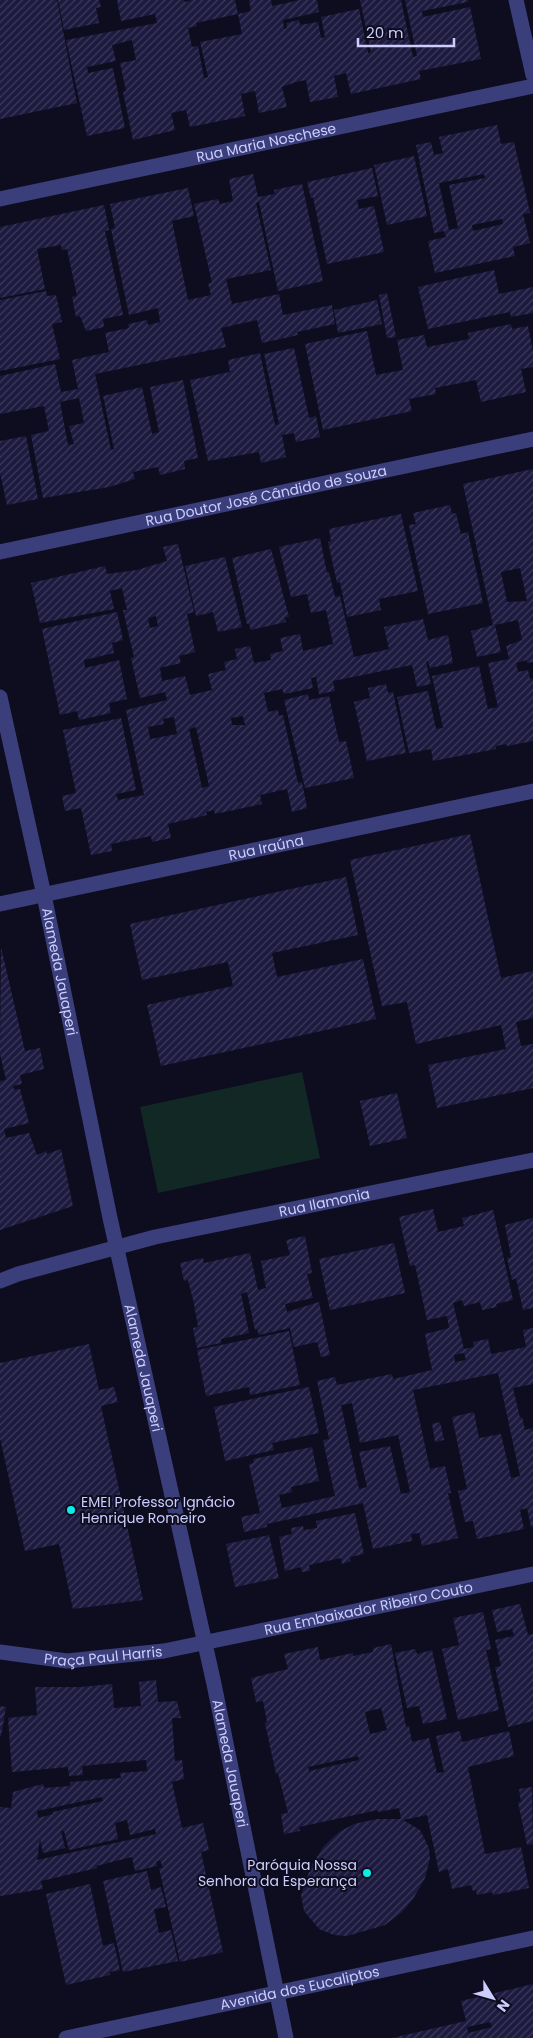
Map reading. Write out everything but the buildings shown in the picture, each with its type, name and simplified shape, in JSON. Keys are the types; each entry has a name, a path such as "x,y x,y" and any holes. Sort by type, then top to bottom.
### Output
{"street":[{"path":"516,0 533,75"},
{"name":"Rua Maria Noschese","path":"0,199 533,86"},
{"name":"Rua Doutor José Cândido de Souza","path":"0,552 533,439"},
{"name":"Alameda Jauaperi","path":"0,697 44,895 116,1248 204,1643 286,2038"},
{"name":"Rua Iraúna","path":"0,904 533,791"},
{"name":"Rua Ilamonia","path":"116,1248 155,1237 533,1160"},
{"path":"0,1281 18,1274 116,1248"},
{"name":"Rua Embaixador Ribeiro Couto","path":"204,1643 533,1574"},
{"name":"Praça Paul Harris","path":"0,1652 67,1660 164,1650 204,1643"},
{"name":"Avenida dos Eucaliptos","path":"66,2038 533,1938"}],"green space":[{"path":"302,1072 320,1158 158,1193 140,1107"}],"place":[{"name":"EMEI Professor Ignácio Henrique Romeiro","path":"71,1510"},
{"name":"Paróquia Nossa Senhora da Esperança","path":"367,1873"}]}
